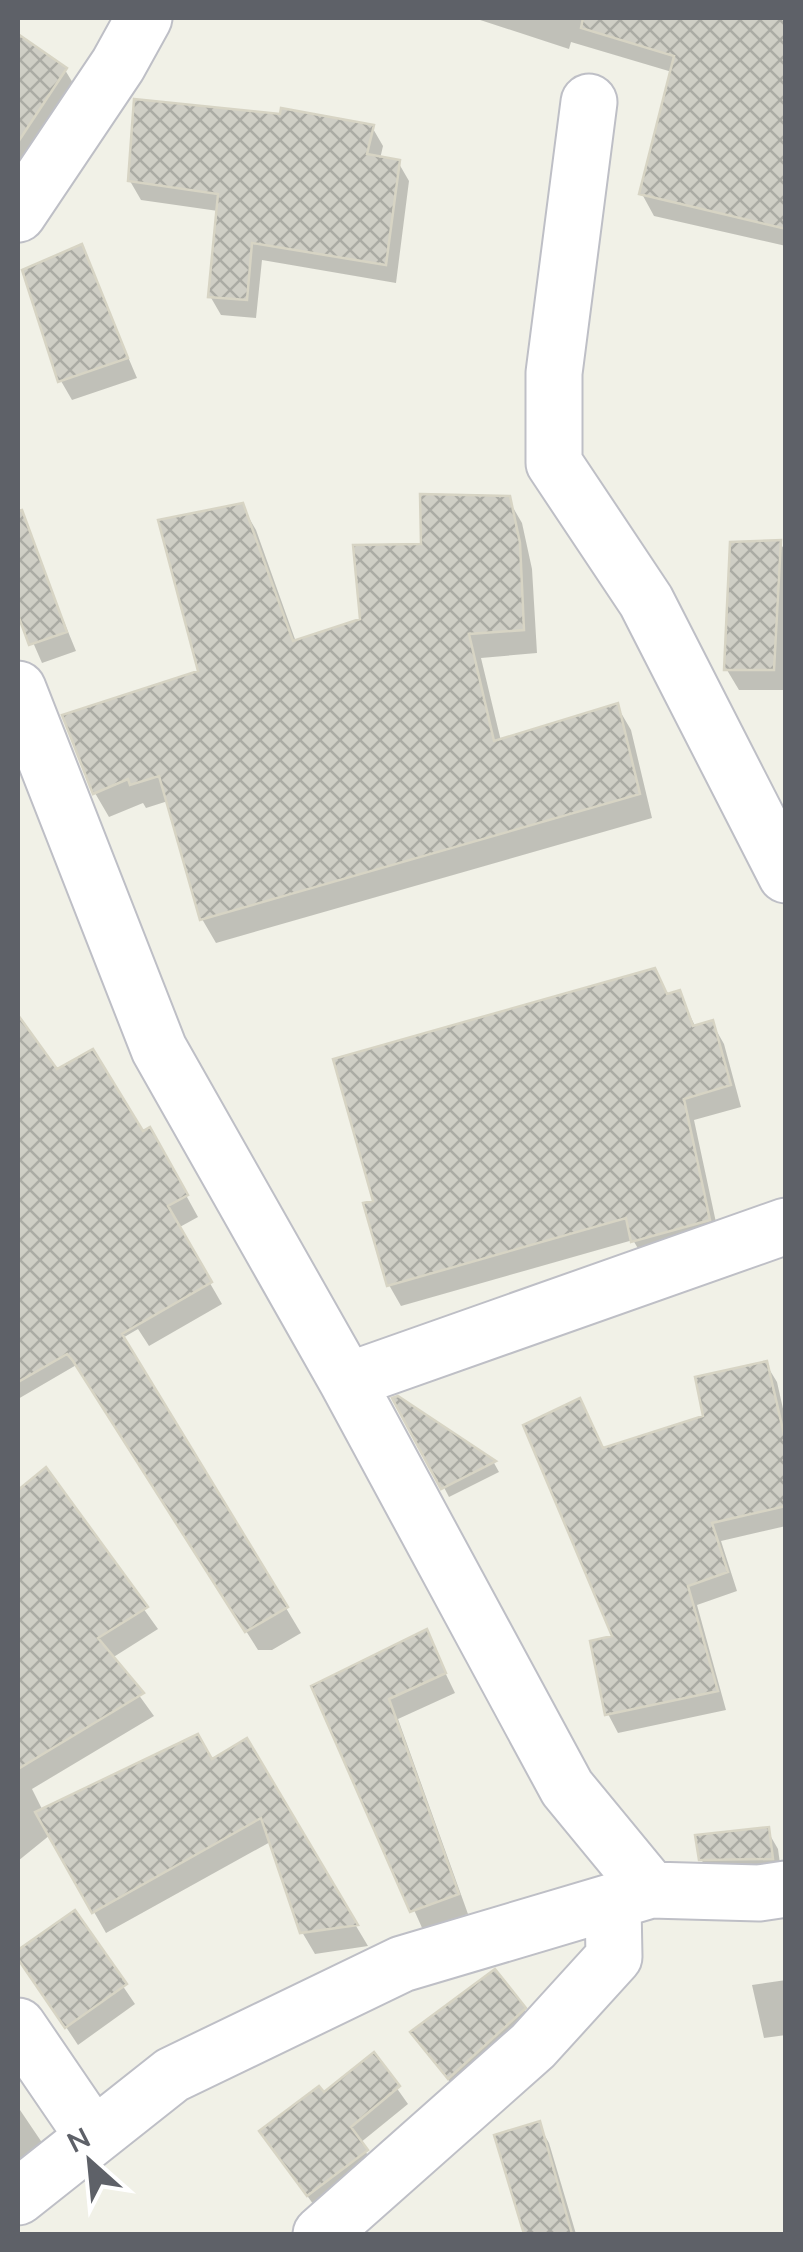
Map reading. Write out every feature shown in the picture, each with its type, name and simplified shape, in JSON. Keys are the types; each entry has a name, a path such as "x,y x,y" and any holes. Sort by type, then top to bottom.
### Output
{"street":[{"path":"18,214 118,65 144,18"},
{"path":"589,102 554,372 554,463 646,602 786,875"},
{"path":"18,690 159,1049 348,1381 496,1663 632,1897 614,1957 533,2046 320,2234"},
{"path":"348,1381 786,1226"},
{"path":"18,2197 172,2075 402,1964 632,1897 759,1893 786,1888"},
{"path":"18,2026 93,2136"}],"building":[{"path":"583,18 786,18 786,229 639,194 674,56 581,28"},
{"path":"18,34 67,68 18,142"},
{"path":"134,99 280,114 281,108 374,125 367,154 400,160 386,265 252,243 247,300 208,297 218,194 128,181"},
{"path":"82,244 128,358 58,382 22,270"},
{"path":"420,494 510,496 520,543 524,630 469,634 494,741 618,703 640,794 200,920 159,776 130,785 128,779 93,794 62,715 198,671 158,520 243,503 293,641 360,619 353,545 421,544"},
{"path":"22,510 67,632 29,645 18,615 18,511"},
{"path":"781,540 774,670 724,670 730,542"},
{"path":"655,968 667,994 680,990 693,1026 713,1020 731,1085 684,1099 710,1220 631,1242 626,1218 387,1286 363,1203 373,1201 333,1059"},
{"path":"18,1015 57,1069 93,1049 143,1131 150,1127 188,1195 168,1206 212,1282 122,1334 288,1607 245,1632 67,1354 18,1382"},
{"path":"767,1361 786,1443 786,1506 712,1523 728,1572 688,1586 718,1691 605,1715 590,1641 612,1636 523,1425 580,1398 603,1448 703,1416 695,1377"},
{"path":"398,1396 496,1461 441,1489 392,1398"},
{"path":"46,1467 148,1607 98,1638 144,1693 18,1769 18,1490"},
{"path":"427,1629 446,1673 389,1699 459,1894 410,1912 311,1686"},
{"path":"198,1734 212,1759 247,1738 358,1925 300,1933 261,1818 92,1913 35,1812"},
{"path":"769,1827 773,1859 699,1860 695,1835"},
{"path":"75,1910 127,1984 65,2028 18,1959 18,1950"},
{"path":"495,1969 526,2008 448,2079 410,2032"},
{"path":"374,2052 400,2086 351,2127 368,2150 307,2196 259,2131 319,2086 324,2092"},
{"path":"540,2121 572,2234 524,2234 494,2135"}]}
